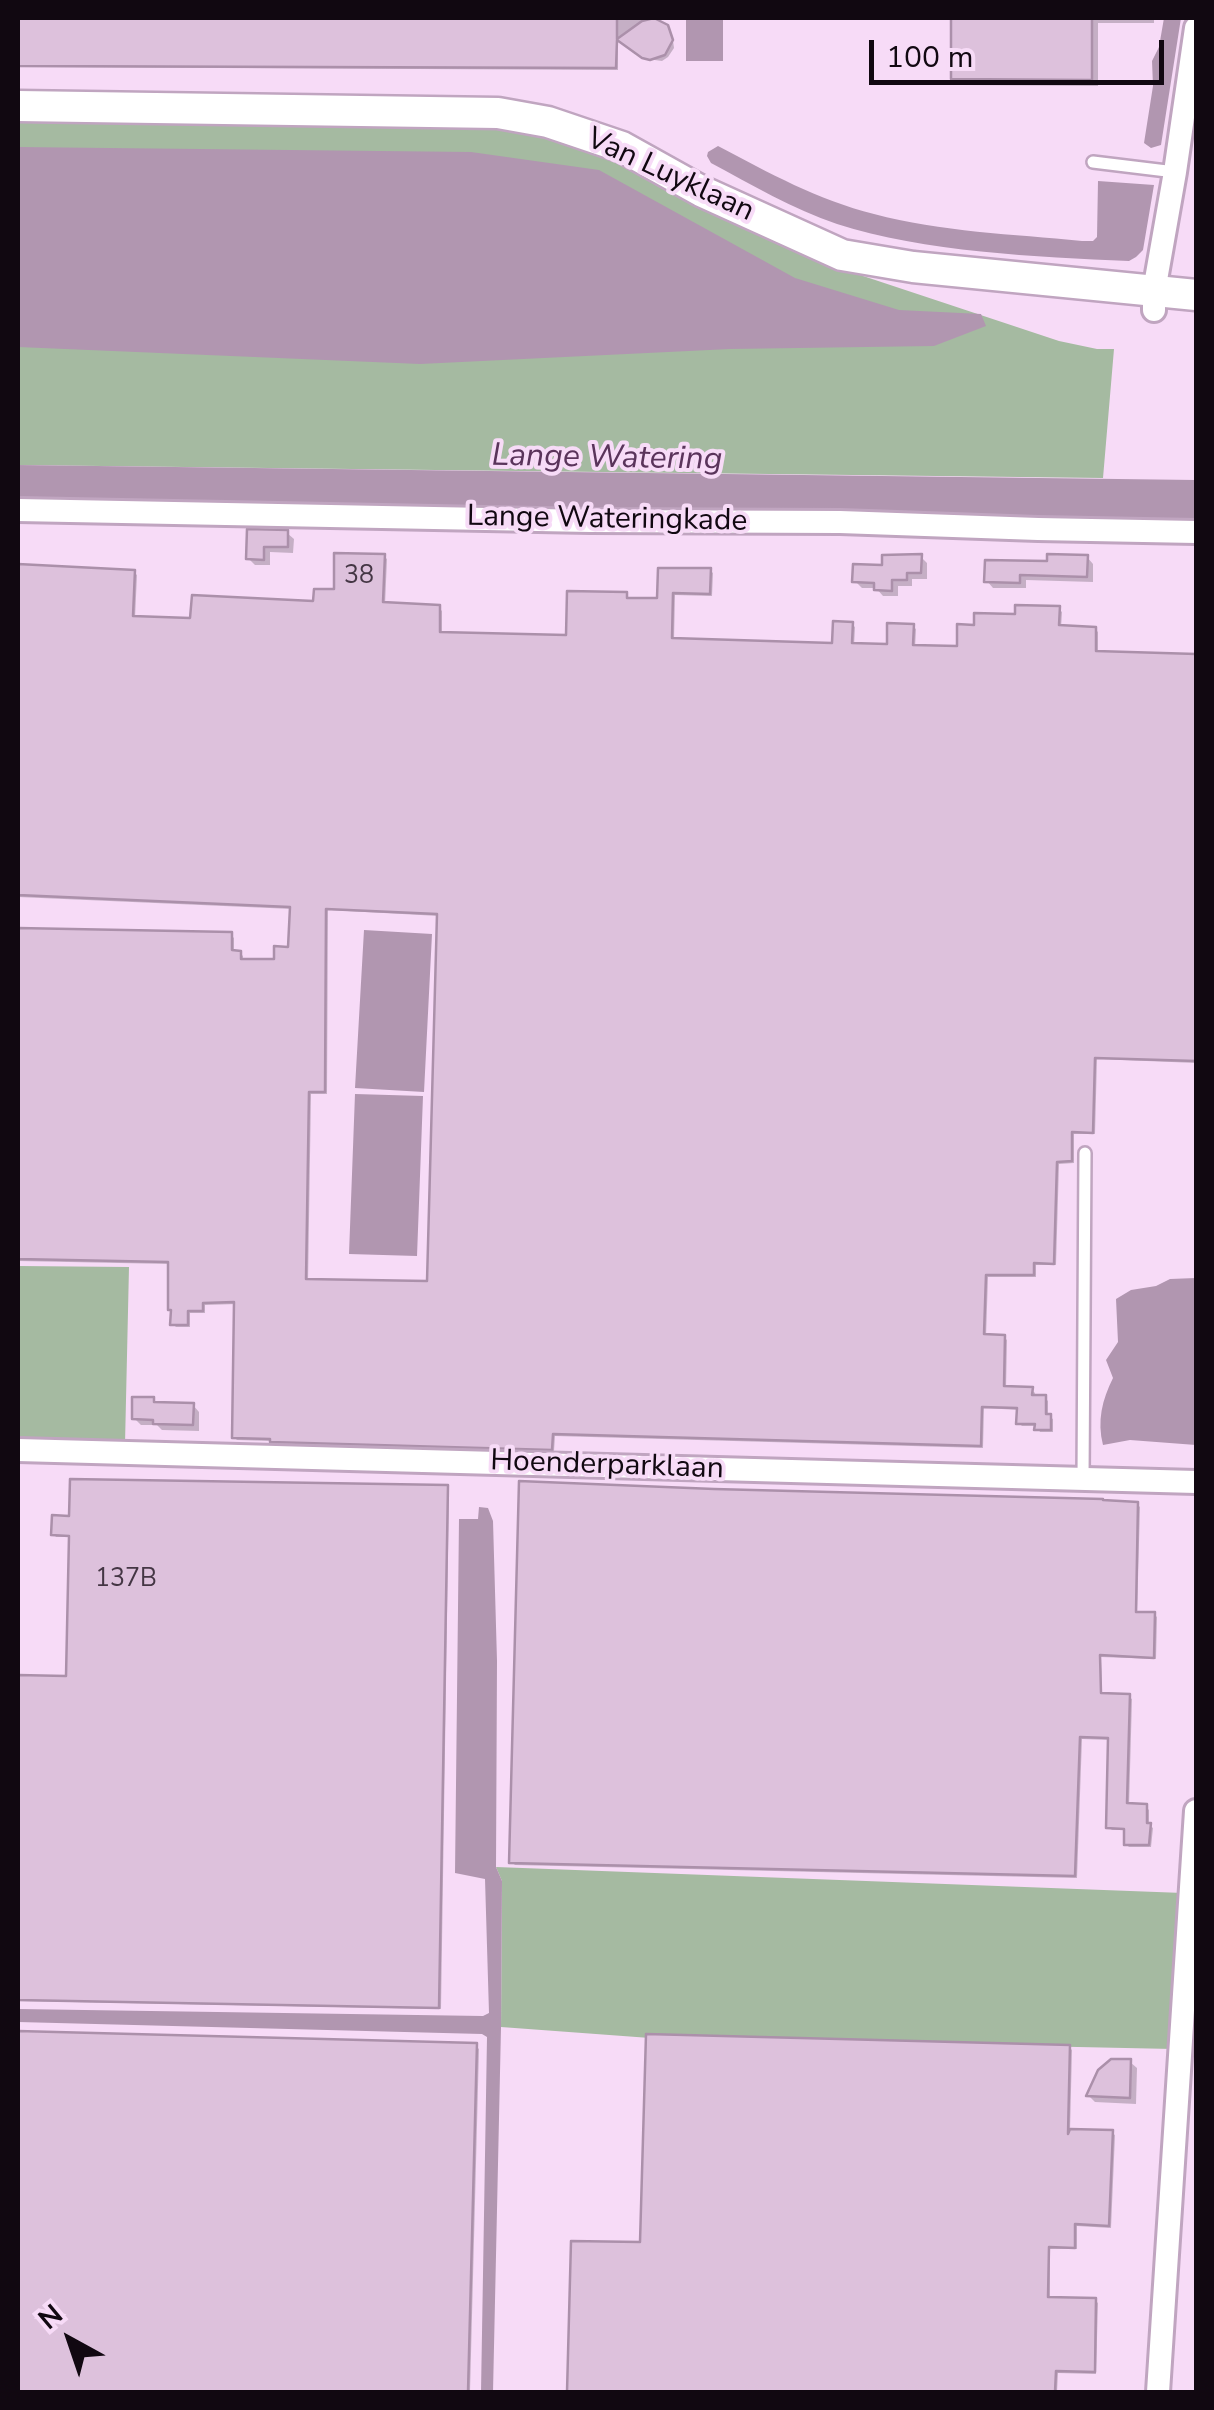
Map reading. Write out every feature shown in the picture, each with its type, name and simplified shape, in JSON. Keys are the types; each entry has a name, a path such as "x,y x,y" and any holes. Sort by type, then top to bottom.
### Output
{"street":[{"path":"1154,301 1183,159 1196,28"},
{"name":"Van Luyklaan","path":"18,106 498,113 548,122 622,147 701,191 842,254 1154,301 1196,294"},
{"name":"Lange Wateringkade","path":"18,510 840,522 1196,532"},
{"name":"Hoenderparklaan","path":"18,1450 1196,1482"},
{"path":"1158,2392 1196,1811"}],"lane":[{"path":"1094,162 1183,159"},
{"path":"1083,1479 1086,1152"}],"green space":[{"path":"18,118 467,122 529,130 603,152 839,268 1059,341 1114,349 1103,478 18,465"},
{"path":"18,1266 129,1267 125,1444 18,1442"},
{"path":"496,1867 1183,1893 1173,2049 650,2038 501,2027 502,1881"}],"shaded area":[{"path":"686,18 723,18 723,61 686,61"},
{"path":"1164,18 1181,18 1161,145 1151,148 1144,143 1153,86 1152,61"},
{"path":"718,146 794,185 853,208 925,225 1082,241 1097,237 1098,181 1154,185 1143,250 1129,261 1019,255 906,241 837,224 711,163 708,152"},
{"path":"18,147 471,152 599,170 795,278 899,310 981,314 986,326 934,346 730,349 420,364 18,347"},
{"path":"18,465 1196,480 1196,521 18,503"},
{"path":"364,930 432,934 424,1092 355,1088"},
{"path":"355,1094 423,1096 417,1256 349,1254"},
{"path":"1196,1278 1196,1445 1130,1440 1103,1445 1102,1411 1113,1378 1106,1360 1118,1342 1116,1299 1131,1290 1170,1279"},
{"path":"479,1507 488,1508 493,1521 496,1867 502,1881 493,2392 481,2392 487,2037 18,2022 18,2009 483,2016 489,2013 485,1879 455,1873 459,1519 478,1519"}],"building":[{"path":"18,18 617,18 617,39 642,21 654,18 668,25 673,40 665,55 650,60 617,40 616,68 18,66"},
{"path":"951,18 1092,18 1092,80 951,79"},
{"path":"247,529 288,530 288,547 264,547 264,560 246,559"},
{"path":"334,553 385,554 383,602 440,605 440,632 566,635 567,591 627,592 627,598 657,598 658,568 711,568 710,594 673,593 672,638 832,643 833,621 853,622 852,643 887,644 887,623 914,624 913,645 957,646 957,624 974,625 974,613 1015,614 1015,605 1060,606 1059,625 1096,627 1096,651 1196,654 1196,1061 1095,1058 1093,1133 1072,1132 1072,1161 1057,1162 1054,1264 1034,1263 1034,1275 986,1275 984,1334 1005,1335 1004,1386 1033,1387 1032,1395 1046,1395 1051,1430 1034,1430 1035,1424 1016,1424 1017,1408 982,1407 981,1446 553,1434 552,1450 232,1438 234,1302 203,1303 203,1311 188,1311 188,1325 170,1325 168,1262 18,1259 18,928 232,932 232,950 241,951 241,959 274,959 274,946 288,947 290,907 18,895 18,564 135,570 133,616 190,618 192,595 313,601 314,589 334,589","holes":["326,909 437,914 427,1281 306,1279 309,1092 325,1092"]},
{"path":"922,554 921,573 907,573 907,580 892,580 892,591 874,590 874,583 852,582 853,564 882,565 882,555"},
{"path":"1047,554 1088,555 1087,577 1020,575 1020,583 984,582 985,560 1047,561"},
{"path":"132,1397 194,1403 193,1425 132,1419"},
{"path":"70,1479 448,1485 439,2008 18,2000 18,1675 66,1676 69,1536 51,1535 52,1515 69,1516"},
{"path":"519,1481 1138,1502 1136,1612 1155,1612 1154,1658 1100,1655 1101,1693 1130,1694 1127,1803 1147,1804 1147,1823 1151,1823 1149,1845 1124,1845 1124,1829 1106,1828 1108,1738 1080,1737 1075,1876 509,1863"},
{"path":"18,2031 477,2043 468,2392 18,2392"},
{"path":"646,2034 1070,2045 1068,2134 1070,2129 1113,2130 1109,2226 1075,2224 1075,2248 1049,2247 1048,2297 1096,2298 1095,2372 1056,2371 1055,2392 567,2392 571,2241 640,2242"},
{"path":"1111,2059 1131,2059 1130,2098 1086,2096 1098,2070"}],"water label":[{"name":"Lange Watering","path":"607,459"}]}
